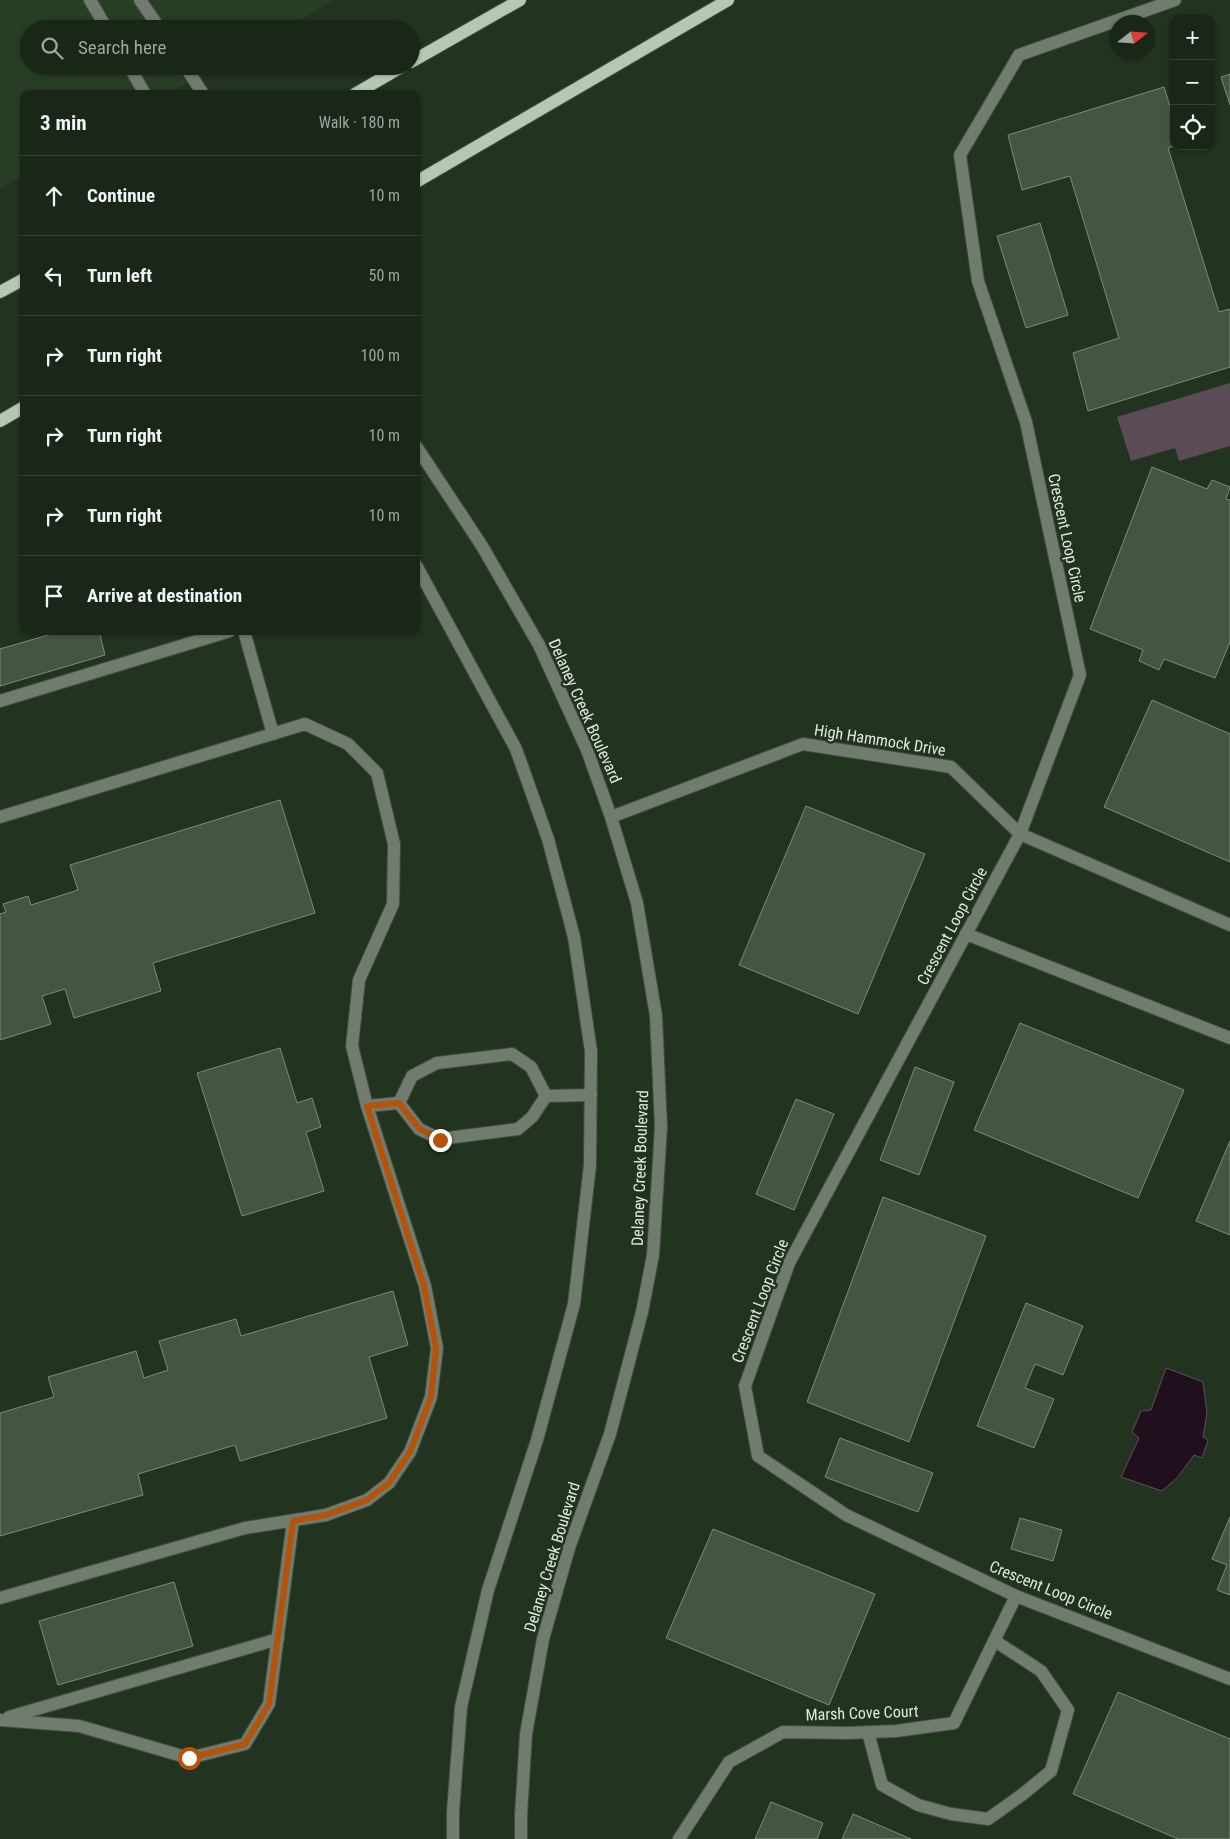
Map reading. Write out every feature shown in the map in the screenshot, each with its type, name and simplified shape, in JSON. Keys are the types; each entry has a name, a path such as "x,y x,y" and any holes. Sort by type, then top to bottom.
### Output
{"main road":[{"path":"420,57 520,0"},
{"path":"420,180 728,0"},
{"path":"362,90 388,75"},
{"path":"0,292 20,280"},
{"path":"0,421 20,409"}],"street":[{"path":"90,0 102,20"},
{"path":"140,0 154,20"},
{"name":"Crescent Loop Circle","path":"1175,0 1019,55 960,156 978,281 1026,422 1080,675 1020,834 788,1262 745,1386 758,1456 846,1516 1016,1596 1230,1679"},
{"path":"134,75 143,90"},
{"path":"190,75 200,90"},
{"name":"Delaney Creek Boulevard","path":"420,452 482,546 539,645 587,750 612,818 636,903 656,1016 661,1127 653,1255 642,1312 610,1434 569,1548 543,1639 526,1734 521,1839"},
{"path":"420,572 516,749 548,839 574,937 591,1051 590,1165 574,1304 537,1440 488,1590 461,1707 453,1812 453,1839"},
{"path":"0,701 217,635"},
{"path":"245,635 273,734"},
{"path":"0,817 306,724 348,744 377,773 394,844 393,904 359,980 352,1046 367,1106 424,1286 436,1348 431,1397 410,1452 389,1483 367,1500 326,1515 245,1528 0,1598"},
{"name":"High Hammock Drive","path":"612,818 803,744 951,767 1020,834 1230,925"},
{"path":"966,934 1230,1038"},
{"path":"399,1103 412,1076 437,1063 512,1054 531,1067 546,1096"},
{"path":"546,1096 591,1095"},
{"path":"399,1103 419,1128 440,1140 518,1129 532,1117 546,1096"},
{"path":"367,1106 399,1103"},
{"path":"1,1720 78,1726 189,1758 245,1744 269,1704 293,1521"},
{"name":"Marsh Cove Court","path":"679,1839 729,1762 783,1732 896,1731 954,1723 1016,1596"},
{"path":"1,1720 278,1639"},
{"path":"868,1732 882,1785 918,1805 951,1814 988,1819 1023,1794 1051,1771 1068,1710 1041,1670 995,1641"}],"shaded area":[{"path":"0,0 334,0 300,20 20,20 20,75 202,75 176,90 20,90 20,177 0,189"},
{"path":"1230,383 1230,446 1179,461 1175,448 1131,461 1117,417"},
{"path":"1166,1368 1203,1382 1207,1413 1203,1437 1208,1440 1202,1458 1194,1455 1177,1478 1162,1491 1121,1477 1139,1438 1132,1432 1141,1411 1151,1410"}],"building":[{"path":"1230,74 1230,105 1221,77"},
{"path":"1164,87 1170,106 1170,147 1168,148 1219,312 1229,309 1230,311 1230,367 1088,411 1073,353 1119,338 1070,176 1022,190 1008,135"},
{"path":"1040,223 1068,315 1026,328 997,236"},
{"path":"1152,467 1207,489 1212,480 1230,487 1226,499 1230,500 1230,642 1215,678 1164,659 1159,670 1139,661 1143,650 1090,629"},
{"path":"48,635 100,635 105,655 0,686 0,649"},
{"path":"1152,700 1230,734 1230,862 1104,807"},
{"path":"280,800 315,913 153,963 161,991 74,1018 65,989 42,996 51,1024 0,1040 0,914 6,912 3,904 28,896 31,905 78,890 70,865"},
{"path":"806,806 925,854 858,1014 739,965"},
{"path":"1020,1023 1184,1090 1138,1198 974,1130"},
{"path":"280,1048 297,1103 312,1098 321,1127 306,1132 324,1191 242,1216 197,1073"},
{"path":"915,1067 954,1082 919,1175 880,1160"},
{"path":"796,1099 834,1114 794,1210 756,1194"},
{"path":"1230,1141 1230,1235 1196,1221"},
{"path":"883,1197 986,1236 909,1442 807,1402"},
{"path":"393,1291 408,1345 369,1357 387,1418 240,1461 235,1445 138,1474 143,1495 0,1536 0,1413 54,1397 48,1377 136,1351 144,1378 168,1370 159,1341 236,1319 241,1336"},
{"path":"1026,1303 1083,1326 1063,1375 1035,1364 1025,1388 1054,1399 1034,1448 977,1426"},
{"path":"840,1438 933,1473 918,1512 825,1477"},
{"path":"1230,1517 1230,1595 1217,1590 1227,1565 1212,1559"},
{"path":"1020,1518 1062,1530 1053,1561 1011,1549"},
{"path":"713,1529 875,1594 829,1705 666,1638"},
{"path":"174,1582 193,1646 58,1685 39,1621"},
{"path":"1118,1692 1230,1739 1230,1839 1178,1839 1073,1794"},
{"path":"771,1802 823,1823 817,1839 755,1839"},
{"path":"853,1814 911,1839 842,1839"}],"route":[{"path":"189,1758 245,1744 269,1704 293,1521 326,1515 367,1500 389,1483 410,1452 431,1397 436,1348 424,1286 367,1106 399,1103 419,1128 440,1140"}]}
